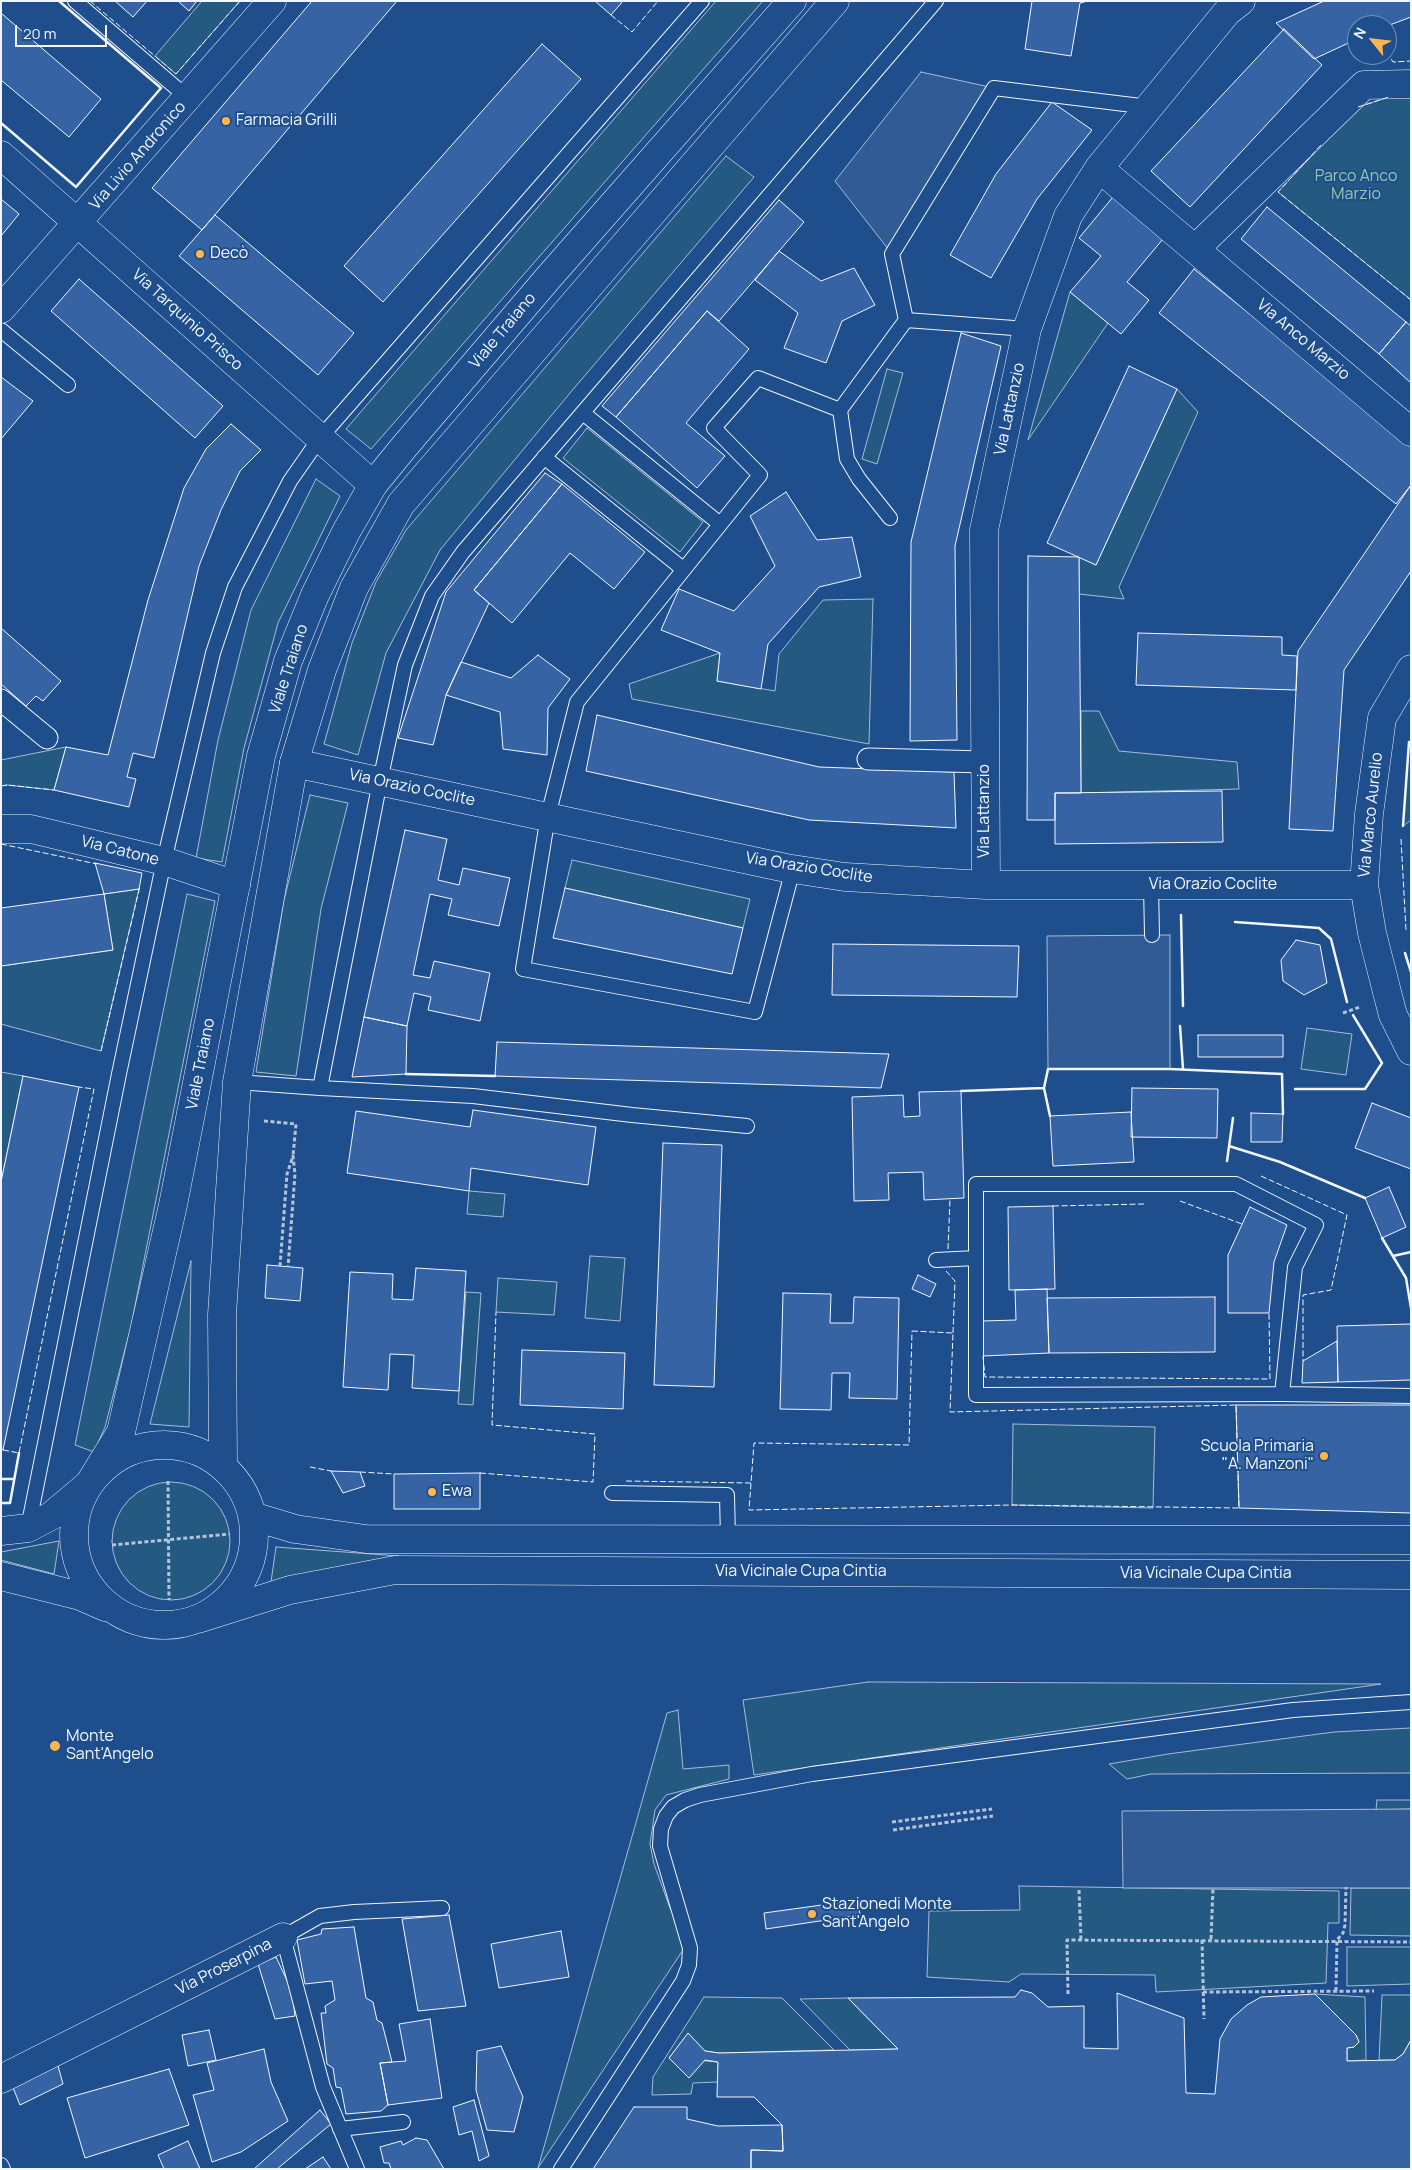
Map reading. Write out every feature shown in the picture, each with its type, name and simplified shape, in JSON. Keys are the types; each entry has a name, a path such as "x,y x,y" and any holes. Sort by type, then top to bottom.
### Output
{"main road":[{"name":"Via Livio Andronico","path":"1,309 272,1"},
{"name":"Viale Traiano","path":"89,1484 120,1432 173,1206 262,756 288,661 315,595 346,532 373,485 549,277 792,1"},
{"name":"Viale Traiano","path":"223,1465 222,1315 237,1082 294,763 322,670 354,588 402,504 836,1"},
{"name":"Via Lattanzio","path":"986,885 984,530 1027,329 1068,216 1099,168 1228,5"},
{"path":"1195,249 1364,85 1411,84"},
{"name":"Via Tarquinio Prisco","path":"1,155 373,485 402,504"},
{"name":"Via Anco Marzio","path":"1099,168 1411,432"},
{"name":"Via Marco Aurelio","path":"1411,669 1382,718 1369,814 1364,884 1372,933 1393,1015 1411,1051"},
{"name":"Via Orazio Coclite","path":"262,756 793,869 845,877 986,885 1364,884"},
{"name":"Via Catone","path":"1,829 31,829 164,861 236,886 270,895"},
{"path":"1,1531 28,1528 51,1516 89,1484 106,1466 121,1455 151,1445 186,1447 207,1455 223,1465 239,1483 247,1496 255,1538 246,1575 227,1601 198,1619 171,1626 141,1624 80,1596 1,1576"},
{"path":"89,1484 79,1503 74,1524 78,1563 92,1591 112,1610"},
{"name":"Via Vicinale Cupa Cintia","path":"252,1516 295,1529 366,1539 1411,1540"},
{"name":"Via Vicinale Cupa Cintia","path":"198,1619 290,1590 395,1570 1411,1575"},
{"name":"Via Proserpina","path":"1,2079 283,1937"}],"street":[{"path":"1,700 47,738"},
{"path":"868,758 985,762"}],"lane":[{"path":"74,1 188,98"},
{"path":"28,1528 119,1074 164,861 213,653 235,587 290,481 320,438 702,1"},
{"path":"320,1088 380,781 405,665 432,596 463,552 936,1"},
{"path":"890,518 859,479 848,459 840,410 906,320 892,254 994,88 1149,107"},
{"path":"906,320 1027,329"},
{"path":"1,330 68,385"},
{"path":"793,869 756,1012 523,969 548,816 577,702 760,475 714,428 758,378 840,410"},
{"path":"583,413 720,524"},
{"path":"544,457 683,569"},
{"path":"1151,885 1152,935"},
{"path":"237,1082 474,1096 632,1115 747,1126"},
{"path":"1282,1394 1294,1268 1316,1225 1236,1184 976,1184 976,1395 1282,1394 1411,1396"},
{"path":"936,1260 976,1258"},
{"path":"612,1493 727,1495 728,1539"},
{"path":"561,2169 683,1981 689,1965 690,1948 660,1846 661,1829 666,1816 673,1807 685,1800 700,1795 821,1773 1294,1710 1411,1702"},
{"path":"283,1937 320,1916 354,1912 442,1908"},
{"name":"Via Proserpina","path":"283,1937 323,2087 357,2169"},
{"path":"340,2129 402,2122"},
{"path":"1,2165 3,2169"}],"path":[{"path":"1343,1013 1360,1007"},
{"path":"255,1121 296,1124 293,1156 295,1174 288,1267"},
{"path":"280,1266 287,1174 293,1156"},
{"path":"168,1482 168,1600"},
{"path":"112,1545 230,1534"},
{"path":"892,1822 992,1809"},
{"path":"893,1830 993,1816"},
{"path":"1211,1940 1213,1888"},
{"path":"1336,1991 1338,1940 1343,1933 1345,1925 1346,1888"},
{"path":"1079,1890 1080,1940"},
{"path":"1068,1994 1068,1940 1338,1940 1411,1942"},
{"path":"1202,1940 1204,2019"},
{"path":"1203,1992 1374,1991"}],"green space":[{"path":"202,1 240,1 176,74 155,56"},
{"path":"716,1 763,1 371,449 346,429"},
{"name":"Parco Anco Marzio","path":"1397,94 1411,95 1411,300 1278,192 1356,108"},
{"path":"726,156 754,177 570,393 440,550 386,653 358,755 324,744 352,643 376,582 406,530"},
{"path":"1070,292 1108,323 1028,440"},
{"path":"887,369 903,373 877,464 862,459"},
{"path":"1177,389 1198,412 1119,587 1124,599 1079,594 1079,557 1096,565"},
{"path":"587,428 703,522 680,552 563,458"},
{"path":"316,479 340,496 278,623 244,748 222,862 196,858 218,740 251,610"},
{"path":"873,599 869,744 632,699 629,684 720,653 717,681 775,691 779,654 823,600"},
{"path":"1081,711 1099,711 1119,751 1237,762 1239,789 1081,793"},
{"path":"1409,742 1411,742 1411,820 1403,826"},
{"path":"66,747 54,790 1,786 1,760"},
{"path":"310,795 348,803 321,909 296,1076 256,1072 284,900"},
{"path":"572,860 750,899 743,928 565,888"},
{"path":"139,889 101,1051 1,1024 1,966 113,950 104,894"},
{"path":"187,894 215,901 131,1326 105,1427 94,1452 75,1445"},
{"path":"1307,1028 1352,1034 1346,1075 1301,1069"},
{"path":"1,1072 23,1076 1,1182"},
{"path":"469,1191 505,1194 503,1217 467,1214"},
{"path":"590,1256 625,1258 620,1321 585,1318"},
{"path":"191,1261 189,1427 150,1424"},
{"path":"498,1278 557,1282 554,1315 496,1312"},
{"path":"466,1292 481,1293 473,1405 458,1404"},
{"path":"1013,1424 1155,1427 1153,1508 1012,1505"},
{"path":"171,1482 194,1487 213,1499 225,1518 230,1541 225,1564 213,1583 194,1595 171,1600 148,1595 129,1583 117,1564 112,1541 117,1518 129,1499 148,1487"},
{"path":"59,1541 54,1574 1,1560 1,1552"},
{"path":"276,1547 399,1556 271,1582"},
{"path":"868,1682 1381,1684 754,1775 743,1700"},
{"path":"678,1710 683,1769 729,1765 729,1779 666,1795 655,1810 650,1844 654,1864 670,1908 689,1941 538,2168 667,1713"},
{"path":"1411,1728 1411,1773 1151,1774 1127,1779 1109,1764 1168,1754 1334,1732"},
{"path":"1377,1800 1411,1800 1411,1809 1376,1810"},
{"path":"1019,1886 1339,1891 1339,1923 1328,1923 1326,1983 1156,1992 1155,1975 1021,1974 1009,1982 927,1977 929,1911 1020,1910"},
{"path":"1351,1888 1411,1888 1411,1936 1350,1935"},
{"path":"1347,1947 1411,1947 1411,1984 1347,1986"},
{"path":"1315,1994 1365,1997 1366,2060 1347,2061 1347,2048 1354,2047 1359,2042 1356,2035"},
{"path":"1382,1995 1411,1995 1411,2040 1403,2054 1395,2060 1379,2060"},
{"path":"704,1997 782,1998 834,2050 719,2053 705,2051 688,2034 669,2058 718,2062 718,2082 693,2083 691,2094 652,2095 653,2077"},
{"path":"848,1998 898,2049 850,2050 800,1999"}],"shaded area":[{"path":"921,72 994,88 892,254 835,181"},
{"path":"1170,935 1170,1069 1048,1069 1047,936"},
{"path":"1411,1809 1411,1888 1123,1888 1122,1811"}],"building":[{"path":"115,1 147,1 133,17"},
{"path":"178,1 197,1 189,11"},
{"path":"312,1 397,1 202,230 152,188"},
{"path":"595,1 623,1 611,15"},
{"path":"1032,1 1088,1 1080,3 1071,56 1025,49"},
{"path":"1324,1 1411,1 1411,17 1397,22 1397,15 1347,15 1347,44 1314,59 1276,23"},
{"path":"1,13 101,99 69,137 1,80"},
{"path":"1284,29 1322,65 1190,207 1151,171"},
{"path":"542,44 581,79 383,302 344,266"},
{"path":"1052,102 1092,130 1037,199 991,278 950,255 996,174"},
{"path":"1113,197 1163,239 1127,282 1149,300 1121,334 1070,292 1101,256 1079,238"},
{"path":"1,199 19,214 1,236"},
{"path":"779,200 804,222 719,321 707,311 616,417 602,406"},
{"path":"1267,207 1406,322 1379,354 1241,239"},
{"path":"215,215 354,333 318,375 179,256"},
{"path":"779,251 821,281 854,268 875,305 842,321 826,363 784,348 798,313 755,280"},
{"path":"1194,269 1411,444 1411,485 1396,504 1159,313"},
{"path":"79,279 223,406 195,438 51,311"},
{"path":"707,311 749,349 686,423 725,456 697,488 616,417"},
{"path":"1406,322 1411,326 1411,383 1379,354"},
{"path":"961,333 1001,346 955,546 957,740 910,741 911,542"},
{"path":"1129,366 1177,389 1096,565 1047,543"},
{"path":"1,377 33,401 1,439"},
{"path":"231,424 261,450 240,471 221,510 199,566 154,758 133,753 127,777 136,779 129,807 54,790 66,747 108,755 148,600 184,488 206,449"},
{"path":"545,473 562,484 474,590 489,603 446,695 433,745 398,738 446,592"},
{"path":"562,484 645,552 614,589 570,553 512,623 474,590"},
{"path":"1411,485 1411,571 1344,670 1333,831 1289,829 1298,651"},
{"path":"786,492 817,540 852,537 861,577 819,587 768,644 761,689 717,681 720,653 661,630 679,589 734,611 775,566 750,516"},
{"path":"1028,556 1079,557 1081,793 1055,793 1055,820 1027,820"},
{"path":"1,628 61,681 43,701 36,696 26,706 1,684"},
{"path":"1138,633 1282,637 1282,655 1297,656 1296,690 1136,685"},
{"path":"538,655 570,679 548,708 547,755 503,749 500,712 446,695 461,662 511,678"},
{"path":"597,715 819,767 954,772 956,828 809,820 586,771"},
{"path":"1222,791 1223,842 1055,844 1055,793"},
{"path":"405,830 447,839 438,880 459,885 463,868 510,878 499,926 448,915 452,899 430,894 413,975 430,978 434,961 490,973 480,1021 428,1010 431,997 414,993 407,1026 364,1017"},
{"path":"95,863 142,873 139,889 104,894"},
{"path":"565,888 743,928 732,974 553,938"},
{"path":"104,894 113,950 1,966 1,908"},
{"path":"1296,940 1320,945 1327,983 1304,995 1283,981 1281,960"},
{"path":"833,944 1019,946 1017,997 832,995"},
{"path":"364,1017 407,1026 406,1074 352,1077"},
{"path":"1198,1035 1283,1035 1283,1057 1198,1057"},
{"path":"497,1042 889,1054 881,1088 495,1076"},
{"path":"23,1076 79,1087 3,1450 1,1449 1,1182"},
{"path":"1132,1088 1218,1089 1217,1138 1131,1137"},
{"path":"961,1091 964,1198 924,1200 923,1172 888,1173 889,1200 854,1201 852,1097 903,1095 904,1117 920,1116 919,1092"},
{"path":"1372,1103 1411,1118 1411,1169 1355,1148"},
{"path":"473,1110 596,1127 588,1185 471,1168 469,1191 347,1173 356,1111 470,1127"},
{"path":"1131,1112 1134,1162 1053,1166 1050,1116"},
{"path":"1251,1113 1283,1114 1282,1142 1251,1142"},
{"path":"663,1143 722,1145 714,1387 654,1385"},
{"path":"1389,1187 1406,1227 1382,1238 1365,1198"},
{"path":"1053,1206 1055,1289 1009,1290 1008,1207"},
{"path":"1250,1207 1287,1225 1274,1262 1269,1313 1228,1313 1228,1255"},
{"path":"267,1265 303,1268 300,1301 265,1298"},
{"path":"416,1268 466,1271 459,1391 412,1388 414,1355 390,1354 388,1390 343,1387 350,1272 393,1274 392,1299 413,1300"},
{"path":"918,1275 936,1284 930,1297 912,1289"},
{"path":"1047,1289 1049,1353 983,1356 982,1321 1016,1320 1015,1290"},
{"path":"783,1293 831,1294 830,1323 853,1323 854,1297 899,1298 897,1399 849,1398 850,1373 832,1373 831,1410 780,1409"},
{"path":"1215,1297 1215,1352 1049,1353 1047,1298"},
{"path":"1411,1324 1411,1380 1338,1382 1337,1326"},
{"path":"1337,1341 1338,1382 1302,1383 1303,1361"},
{"path":"522,1350 625,1353 623,1409 520,1405"},
{"name":"Scuola Primaria \"A. Manzoni\"","path":"1236,1405 1411,1405 1411,1513 1239,1508"},
{"path":"331,1471 360,1472 365,1486 343,1493"},
{"path":"480,1473 480,1509 394,1509 394,1474"},
{"name":"Stazionedi Monte Sant'Angelo","path":"858,1900 860,1915 766,1929 764,1913"},
{"path":"449,1915 466,2006 418,2011 402,1919"},
{"path":"354,1927 366,1998 373,2002 377,2020 382,2023 392,2062 380,2063 388,2105 381,2111 346,2114 341,2088 336,2087 333,2068 327,2064 321,2013 326,2013 325,2006 335,2000 332,1981 305,1984 297,1940 321,1934 322,1929"},
{"path":"561,1931 569,1977 499,1988 491,1944"},
{"path":"276,1957 292,1991 295,2016 275,2019 258,1964"},
{"path":"1021,1990 1032,1993 1048,2007 1084,2006 1084,2048 1118,2049 1117,1993 1184,2018 1186,2093 1215,2094 1220,2039 1231,2019 1247,2005 1261,1997 1315,1994 1356,2035 1359,2042 1354,2047 1347,2048 1347,2061 1395,2060 1403,2054 1411,2040 1411,2169 751,2169 751,2150 783,2151 782,2125 754,2097 717,2097 718,2062 705,2060 689,2078 669,2058 688,2033 705,2051 719,2053 898,2049 848,1998 1015,1997"},
{"path":"430,2019 442,2098 388,2105 380,2063 406,2061 399,2024"},
{"path":"209,2030 216,2060 188,2066 182,2035"},
{"path":"501,2046 523,2097 514,2132 487,2130 476,2090 477,2051"},
{"path":"264,2049 271,2082 288,2121 241,2152 212,2162 193,2095 214,2090 207,2063"},
{"path":"57,2062 63,2084 20,2105 12,2085"},
{"path":"169,2069 189,2125 85,2158 67,2098"},
{"path":"474,2100 489,2156 479,2161 472,2131 459,2135 453,2107"},
{"path":"634,2107 687,2107 687,2119 718,2126 782,2125 783,2151 751,2150 751,2169 593,2169"},
{"path":"320,2110 331,2124 277,2169 254,2169"},
{"path":"416,2138 427,2140 444,2169 391,2169 389,2163 384,2163 380,2147 401,2141 403,2145"},
{"path":"188,2141 200,2169 164,2169 158,2155"},
{"path":"323,2157 331,2169 305,2169"}],"fence":[{"path":"90,1 176,74 240,1"},
{"path":"611,15 632,32 658,1"},
{"path":"1397,62 1411,61"},
{"path":"1358,107 1389,97"},
{"path":"1321,145 1278,192 1411,300"},
{"path":"1,786 54,790"},
{"path":"1401,839 1406,930"},
{"path":"1,844 97,864"},
{"path":"101,1051 140,886"},
{"path":"3,1450 19,1453 94,1089 79,1087"},
{"path":"1261,1176 1347,1215 1331,1290 1303,1295 1303,1361"},
{"path":"948,1249 950,1199"},
{"path":"1180,1201 1242,1224"},
{"path":"1053,1206 1145,1204"},
{"path":"946,1271 955,1281 953,1333"},
{"path":"480,1473 593,1482 595,1434 492,1425 496,1312"},
{"path":"983,1356 985,1377 1270,1379 1269,1313"},
{"path":"912,1331 953,1333 950,1412 1236,1405 1239,1508 1012,1505 749,1510 754,1443 909,1445 912,1331"},
{"path":"310,1467 331,1471"},
{"path":"360,1472 394,1474"},
{"path":"626,1481 751,1483"}],"wall":[{"path":"1,123 76,187 161,88 59,1"},
{"path":"1403,826 1409,742 1411,742"},
{"path":"1181,915 1183,1006"},
{"path":"1235,922 1319,928 1331,939 1347,1002"},
{"path":"1405,953 1411,972"},
{"path":"1295,1089 1365,1089 1382,1063 1353,1015"},
{"path":"1180,1026 1183,1069"},
{"path":"1050,1116 1044,1088 1048,1069 1170,1069 1282,1074 1283,1114"},
{"path":"406,1074 495,1076"},
{"path":"961,1091 1044,1088"},
{"path":"1227,1161 1233,1118"},
{"path":"1229,1146 1280,1162 1365,1198"},
{"path":"1382,1238 1406,1278 1411,1308"},
{"path":"1393,1256 1411,1252"},
{"path":"1,1503 10,1503 19,1453"},
{"path":"1,1479 14,1479"}],"place":[{"name":"Farmacia Grilli","path":"226,121"},
{"name":"Decò","path":"200,254"},
{"name":"Scuola Primaria \"A. Manzoni\"","path":"1324,1456"},
{"name":"Ewa","path":"432,1492"},
{"name":"Monte Sant'Angelo","path":"55,1746"},
{"name":"Stazionedi Monte Sant'Angelo","path":"812,1914"}]}
